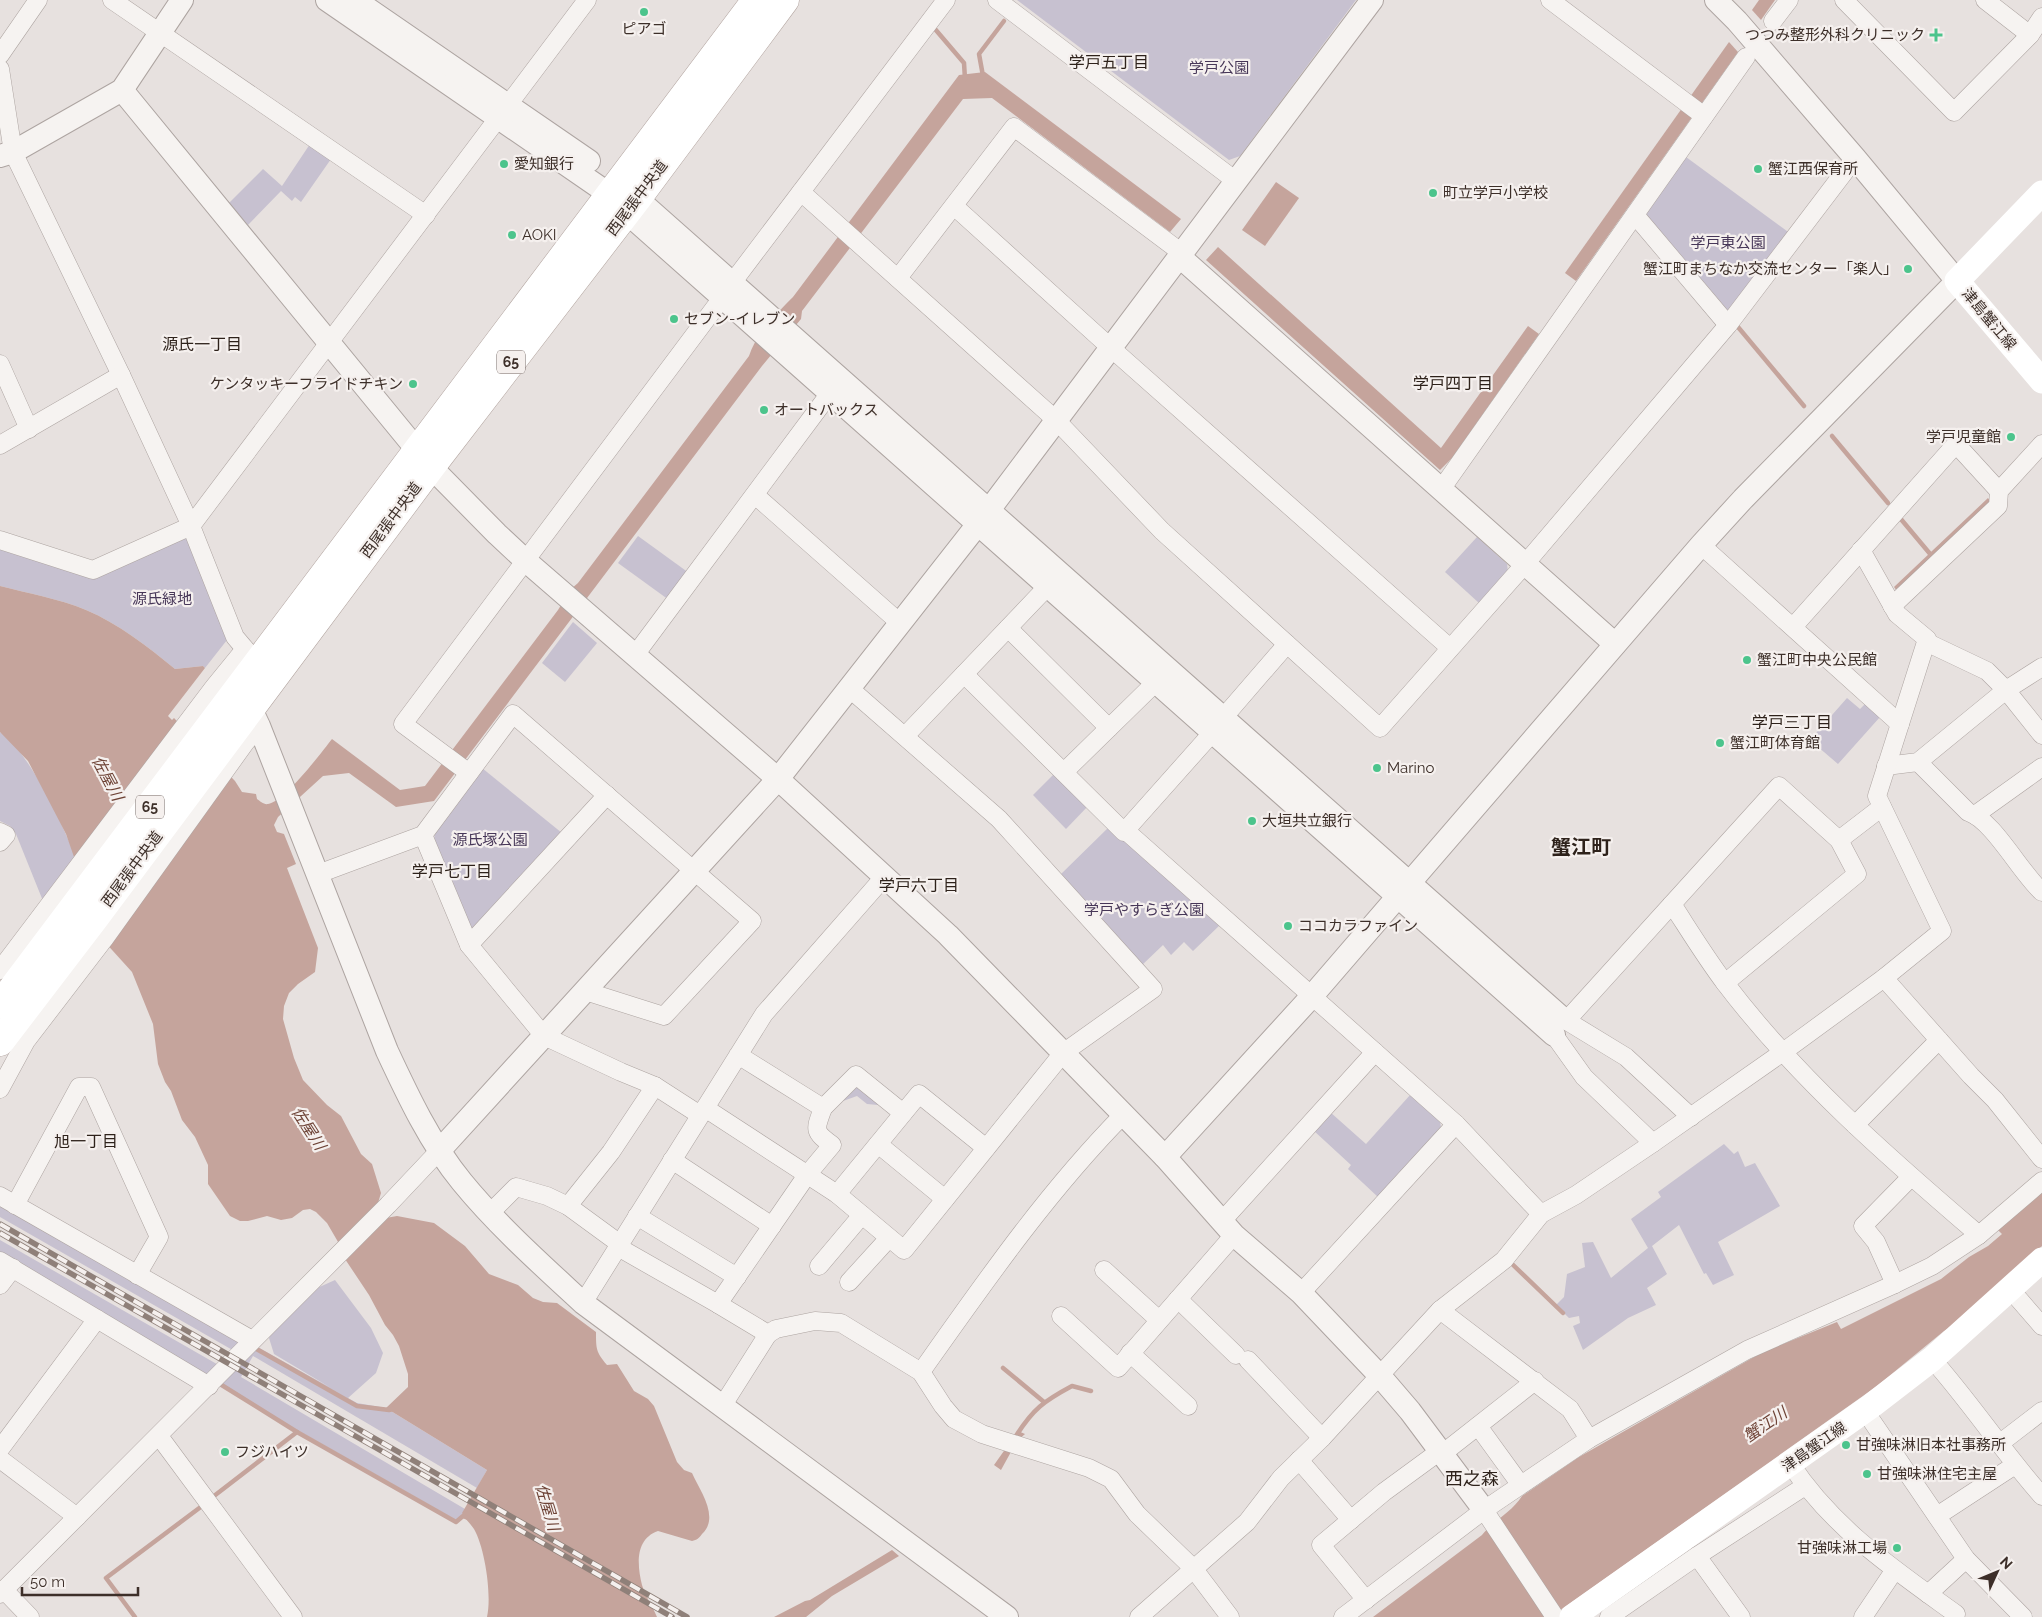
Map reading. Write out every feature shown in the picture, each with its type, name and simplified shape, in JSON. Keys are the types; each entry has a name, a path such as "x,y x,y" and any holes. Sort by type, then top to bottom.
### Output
{"main road":[{"name":"西尾張中央道","path":"623,197 756,0"},
{"name":"西尾張中央道","path":"0,1042 92,920 424,458 623,197 785,0"},
{"name":"津島蟹江線","path":"2042,193 1957,281 2042,381"},
{"name":"西尾張中央道","path":"238,717 251,656 424,458"},
{"name":"西尾張中央道","path":"0,1005 92,920"},
{"name":"津島蟹江線","path":"1572,1617 1865,1411 1932,1359 2042,1260"}],"street":[{"path":"0,55 38,0"},
{"path":"112,0 426,215"},
{"path":"6,154 122,90 182,0"},
{"path":"327,0 503,111"},
{"path":"355,0 503,111 623,197 1404,890 1560,1024 1626,1057 1691,1117"},
{"path":"466,771 403,724 946,0"},
{"path":"998,0 1236,181"},
{"path":"30,1617 2,1592 388,1205 778,779 983,517 1372,0"},
{"path":"1550,0 1695,110"},
{"path":"1165,1157 1312,996 1701,545 1743,499 1957,281 1855,158 1737,21 1716,0"},
{"path":"1773,21 1789,0"},
{"path":"1844,0 1954,112 2030,34 2042,18"},
{"path":"1985,0 2030,34"},
{"path":"0,540 93,570 190,526 426,215 503,111 579,2"},
{"path":"1442,488 1635,215 1695,110 1746,57"},
{"path":"0,69 6,154 122,375 190,526 235,637 251,656"},
{"path":"122,90 424,458 526,561 778,779 948,934 1165,1157 1228,1228 1301,1294 1380,1376 1410,1411 1487,1514 1554,1617"},
{"path":"898,278 1014,127 1180,254 1615,644"},
{"path":"801,192 1056,420 1162,531 1380,728 1525,564 1728,325 1855,158"},
{"path":"954,206 1110,348 1450,648"},
{"path":"1635,215 1728,325"},
{"path":"785,341 830,394 983,517 1048,586 1156,682 1218,725"},
{"path":"0,364 29,429"},
{"path":"0,445 122,375"},
{"path":"635,655 830,394"},
{"path":"1793,627 1956,444 1999,491"},
{"path":"1892,606 1998,506 1999,491 2042,444"},
{"path":"755,495 900,623"},
{"path":"1701,545 1900,724"},
{"path":"1139,1617 1247,1522 1281,1478 1322,1438 1440,1310 1504,1260 1541,1214 1576,1194 1691,1117 1884,978 1942,931 1877,796 1927,639 1897,614 1861,550"},
{"path":"905,736 1048,586"},
{"path":"1008,628 1109,728"},
{"path":"1926,642 1976,664 1987,671 2006,690 2042,735"},
{"path":"1125,830 1287,644"},
{"path":"1886,766 1918,762 2006,690 2042,668"},
{"path":"964,674 1124,832 1125,830 1456,1124 1541,1214"},
{"path":"1064,772 1156,682"},
{"path":"423,835 469,945 544,1036 655,1086 702,1112 837,1194 904,1250 1063,1052 1152,989 1000,819 849,688"},
{"path":"318,874 423,835 466,771 513,714 752,921 664,1016 584,991"},
{"path":"0,970 76,868 238,717 283,787 387,1051 407,1094 440,1150 462,1182 529,1254 583,1302 1008,1617"},
{"path":"1918,762 1968,812 1975,814 1993,832 2039,884"},
{"path":"1975,814 2042,767"},
{"path":"1560,1024 1779,786 1839,840 1857,874 1725,982"},
{"path":"469,945 607,795"},
{"path":"1839,840 1882,807"},
{"path":"0,832 6,835 0,842"},
{"path":"583,1302 764,1014 885,876"},
{"path":"1672,904 1725,982 1783,1052 1855,1126 1911,1177 1980,1235"},
{"path":"0,1089 92,920"},
{"path":"1884,978 1995,1100 2042,1159"},
{"path":"1560,1024 1584,1077 1653,1143"},
{"path":"1855,1126 1939,1040"},
{"path":"1060,1316 1118,1368 1178,1299 1228,1228 1375,1052"},
{"path":"738,1055 823,1108"},
{"path":"718,1304 807,1175 832,1146 818,1134 816,1128 823,1108 856,1075 903,1113"},
{"path":"568,1206 611,1152 655,1086"},
{"path":"137,1275 159,1237 91,1087 79,1087 8,1201 137,1275 252,1340"},
{"path":"837,1194 919,1094 986,1148"},
{"path":"921,1372 968,1305 1061,1183 1124,1114"},
{"path":"1301,1294 1456,1124"},
{"path":"878,1144 945,1199"},
{"path":"672,1160 772,1226"},
{"path":"1895,1284 1876,1242 1863,1226 1911,1177"},
{"path":"1343,1617 1487,1514 1520,1484 1589,1439 1747,1350 1932,1266 1980,1235 2042,1181"},
{"path":"490,1213 516,1187 547,1196 568,1206 619,1245 768,1334"},
{"path":"819,1266 862,1215"},
{"path":"637,1216 737,1277"},
{"path":"849,1282 889,1238"},
{"path":"0,1285 6,1265 209,1386"},
{"path":"1104,1270 1159,1320"},
{"path":"2010,1289 2042,1326"},
{"path":"1178,1299 1242,1358 1322,1438"},
{"path":"1440,1310 1570,1409 1589,1439"},
{"path":"0,1449 98,1319"},
{"path":"723,1405 768,1334 776,1329 815,1322 841,1323 921,1372 943,1406 954,1419 982,1434 1089,1468 1111,1479 1137,1514 1193,1568 1230,1617"},
{"path":"1130,1353 1188,1406"},
{"path":"1932,1359 1959,1390 2015,1465 2042,1496"},
{"path":"1366,1600 1321,1545 1384,1492 1441,1453 1535,1382"},
{"path":"1865,1411 1966,1559 2023,1617"},
{"path":"1999,1444 2042,1411"},
{"path":"1478,1426 1520,1484"},
{"path":"159,1436 293,1617"},
{"path":"0,1459 77,1517"},
{"path":"1299,1460 1351,1520"},
{"path":"1790,1463 1805,1486 1860,1544 1956,1614 1954,1617"},
{"path":"1937,1516 2015,1465"},
{"path":"1609,1617 1696,1556 1805,1486"},
{"path":"1696,1556 1741,1617"},
{"path":"1928,1594 1966,1559"},
{"path":"1863,1617 1894,1570"}],"green space":[{"name":"学戸公園","path":"1017,0 1356,0 1240,156 1229,160"},
{"path":"310,144 331,159 301,202 295,197 292,201 281,191 248,225 229,203 263,169 282,186"},
{"name":"学戸東公園","path":"1686,157 1791,234 1730,313 1645,213"},
{"path":"638,536 689,573 669,600 618,563"},
{"path":"1477,537 1507,564 1508,572 1479,603 1445,572"},
{"name":"源氏緑地","path":"182,538 190,540 227,640 205,668 203,666 175,669 132,636 86,610 43,596 0,586 0,547 94,577"},
{"path":"573,622 597,643 565,682 542,663"},
{"path":"1847,698 1860,709 1865,704 1880,717 1838,764 1810,740"},
{"path":"0,732 23,756 34,772 54,808 76,858 43,901 16,834 10,826 0,821"},
{"name":"源氏塚公園","path":"482,768 562,833 475,930 468,927 434,841 435,830"},
{"path":"1056,772 1089,805 1066,829 1033,795"},
{"name":"学戸やすらぎ公園","path":"1110,826 1221,924 1193,951 1184,942 1171,955 1163,945 1141,966 1059,876"},
{"path":"854,1087 861,1088 879,1102 878,1105 867,1104 857,1096 843,1101"},
{"path":"1411,1094 1440,1120 1441,1128 1378,1197 1348,1169 1351,1165 1313,1130 1330,1112 1366,1144"},
{"path":"1724,1144 1734,1154 1738,1151 1745,1167 1755,1163 1780,1206 1718,1242 1734,1275 1713,1285 1706,1273 1704,1274 1679,1225 1652,1246 1667,1274 1647,1288 1656,1305 1628,1318 1583,1350 1573,1326 1580,1323 1579,1316 1569,1318 1556,1305 1564,1297 1567,1274 1585,1267 1582,1243 1593,1242 1611,1278 1648,1248 1631,1219 1661,1197 1658,1192"},
{"path":"0,1204 240,1341 236,1352 0,1217"},
{"path":"0,1240 222,1367 208,1376 0,1252"},
{"path":"335,1280 371,1328 383,1353 376,1373 348,1398 357,1403 386,1408 487,1470 477,1488 253,1356 241,1377 465,1509 463,1516 456,1520 297,1430 219,1383 254,1345 331,1388 274,1354 269,1338 276,1325 315,1289"}],"water":[{"path":"1759,0 1775,0 1761,20 1752,10"},
{"path":"1729,42 1738,52 1576,281 1565,273"},
{"name":"佐屋川","path":"985,72 1181,219 1170,232 992,98 963,99 802,311 801,319 762,366 434,801 396,807 349,773 323,776 278,817 274,825 277,832 284,834 296,864 287,868 318,948 315,972 289,993 284,1006 283,1019 294,1058 303,1080 327,1105 341,1116 361,1154 372,1164 381,1193 378,1203 386,1218 397,1216 434,1223 465,1246 489,1274 518,1285 533,1298 543,1302 557,1303 596,1332 597,1346 601,1357 607,1365 617,1364 634,1391 648,1399 654,1406 677,1462 684,1470 692,1473 707,1504 709,1520 707,1527 697,1539 692,1541 658,1531 645,1540 642,1546 639,1569 642,1585 657,1617 487,1617 489,1597 484,1560 478,1537 462,1513 487,1470 386,1408 408,1387 408,1374 399,1346 343,1256 341,1247 327,1223 310,1209 303,1210 292,1218 281,1220 267,1216 240,1221 230,1216 208,1184 208,1165 195,1137 182,1120 158,1064 153,1024 132,972 103,940 66,834 28,761 0,732 0,586 43,596 86,610 132,636 175,669 203,666 205,668 168,716 172,720 174,718 235,781 242,792 256,794 257,799 264,803 268,804 283,795 302,776 332,739 400,790 425,786 558,610 571,589 578,583 749,356 762,332 793,297 959,75"},
{"path":"1276,182 1299,198 1265,246 1242,230"},
{"path":"1218,247 1441,448 1528,326 1539,334 1452,458 1440,470 1206,260"},
{"path":"1988,498 1991,502 1897,591 1894,587"},
{"name":"蟹江川","path":"2042,1188 2042,1246 1956,1324 1944,1331 1877,1386 1562,1609 1547,1617 1373,1617 1482,1535 1513,1507 1522,1496 1579,1457 1761,1353 1837,1322 1841,1329 1941,1279 2002,1234 1997,1229"},
{"path":"1018,1431 1025,1434 1017,1441 1001,1470 994,1465"},
{"path":"892,1550 899,1556 832,1596 806,1617 774,1617 810,1600"}],"waterway":[{"path":"983,76 979,54 1004,21"},
{"path":"935,29 964,63 965,79"},
{"path":"1738,327 1804,406"},
{"path":"1832,436 1888,503"},
{"path":"1900,518 1931,555"},
{"path":"1509,1261 1563,1313"},
{"path":"253,1347 357,1406 393,1409"},
{"path":"1003,1368 1044,1402"},
{"path":"220,1384 297,1432"},
{"path":"1016,1436 1034,1412 1054,1396 1072,1386 1091,1391"},
{"path":"214,1496 297,1432 456,1522 463,1516 468,1518"},
{"path":"135,1617 106,1578 202,1506"}],"railway":[{"path":"0,1224 687,1617"},
{"path":"0,1233 672,1617"}],"place":[{"name":"ピアゴ","path":"644,12"},
{"name":"つつみ整形外科クリニック","path":"1936,35"},
{"name":"愛知銀行","path":"504,164"},
{"name":"蟹江西保育所","path":"1758,169"},
{"name":"町立学戸小学校","path":"1433,193"},
{"name":"AOKI","path":"512,235"},
{"name":"蟹江町まちなか交流センター「楽人」","path":"1908,269"},
{"name":"セブン-イレブン","path":"674,319"},
{"name":"ケンタッキーフライドチキン","path":"413,384"},
{"name":"オートバックス","path":"764,410"},
{"name":"学戸児童館","path":"2011,437"},
{"name":"蟹江町中央公民館","path":"1747,660"},
{"name":"蟹江町体育館","path":"1720,743"},
{"name":"Marino","path":"1377,768"},
{"name":"大垣共立銀行","path":"1252,821"},
{"name":"ココカラファイン","path":"1288,926"},
{"name":"甘強味淋旧本社事務所","path":"1846,1445"},
{"name":"フジハイツ","path":"225,1452"},
{"name":"甘強味淋住宅主屋","path":"1867,1474"},
{"name":"甘強味淋工場","path":"1897,1548"}],"district":[{"name":"学戸五丁目","path":"1109,62"},
{"name":"源氏一丁目","path":"202,344"},
{"name":"学戸四丁目","path":"1453,383"},
{"name":"学戸三丁目","path":"1792,722"},
{"name":"蟹江町","path":"1581,847"},
{"name":"学戸七丁目","path":"452,871"},
{"name":"学戸六丁目","path":"919,885"},
{"name":"旭一丁目","path":"86,1141"},
{"name":"西之森","path":"1472,1479"}]}
